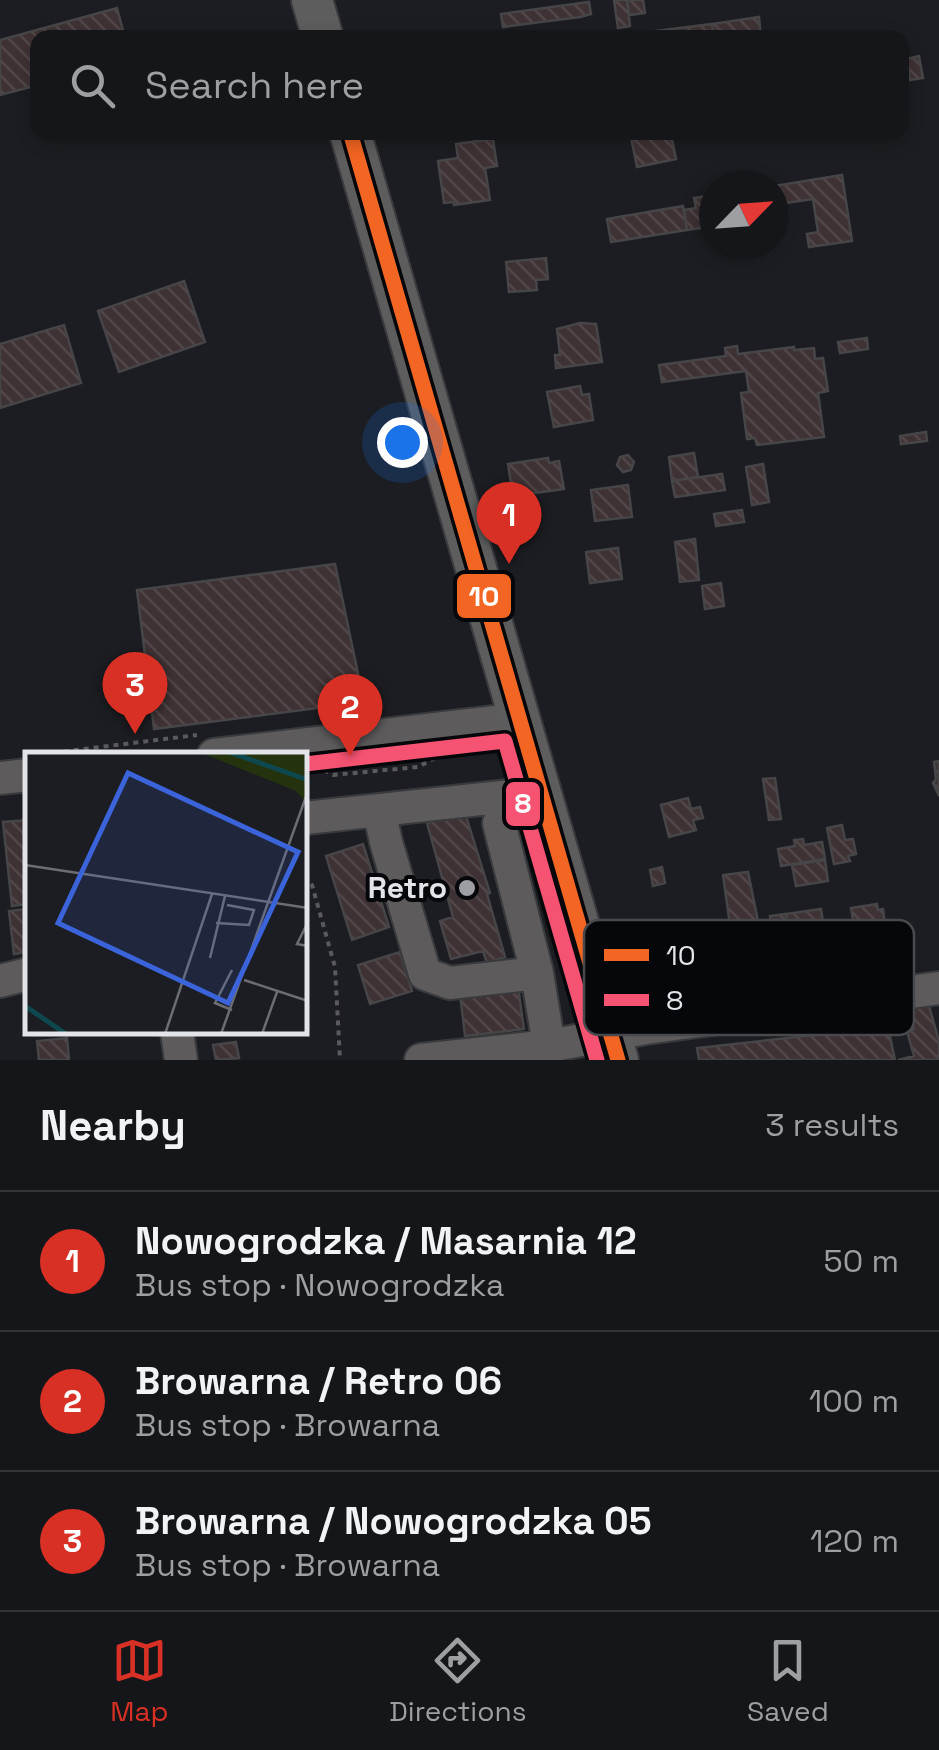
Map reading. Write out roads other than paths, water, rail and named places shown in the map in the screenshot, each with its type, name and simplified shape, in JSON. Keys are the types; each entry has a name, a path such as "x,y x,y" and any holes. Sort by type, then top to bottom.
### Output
{"main road":[{"path":"312,0 321,30"},
{"path":"352,140 584,943"}],"street":[{"path":"241,752 519,719"},
{"path":"0,778 25,775"},
{"path":"308,818 539,789"},
{"path":"380,810 426,974 450,983 537,973"},
{"path":"499,822 537,973 549,1046"},
{"path":"514,877 562,867"},
{"path":"0,980 25,975"},
{"path":"914,993 939,988"},
{"path":"177,1035 180,1060"},
{"path":"421,1060 549,1046 614,1047 680,1035"}],"place":[{"name":"Nowogrodzka / Masarnia 12","path":"509,564"},
{"name":"Browarna / Nowogrodzka 05","path":"135,734"},
{"name":"Browarna / Retro 06","path":"350,756"},
{"name":"Retro","path":"467,888"}]}
